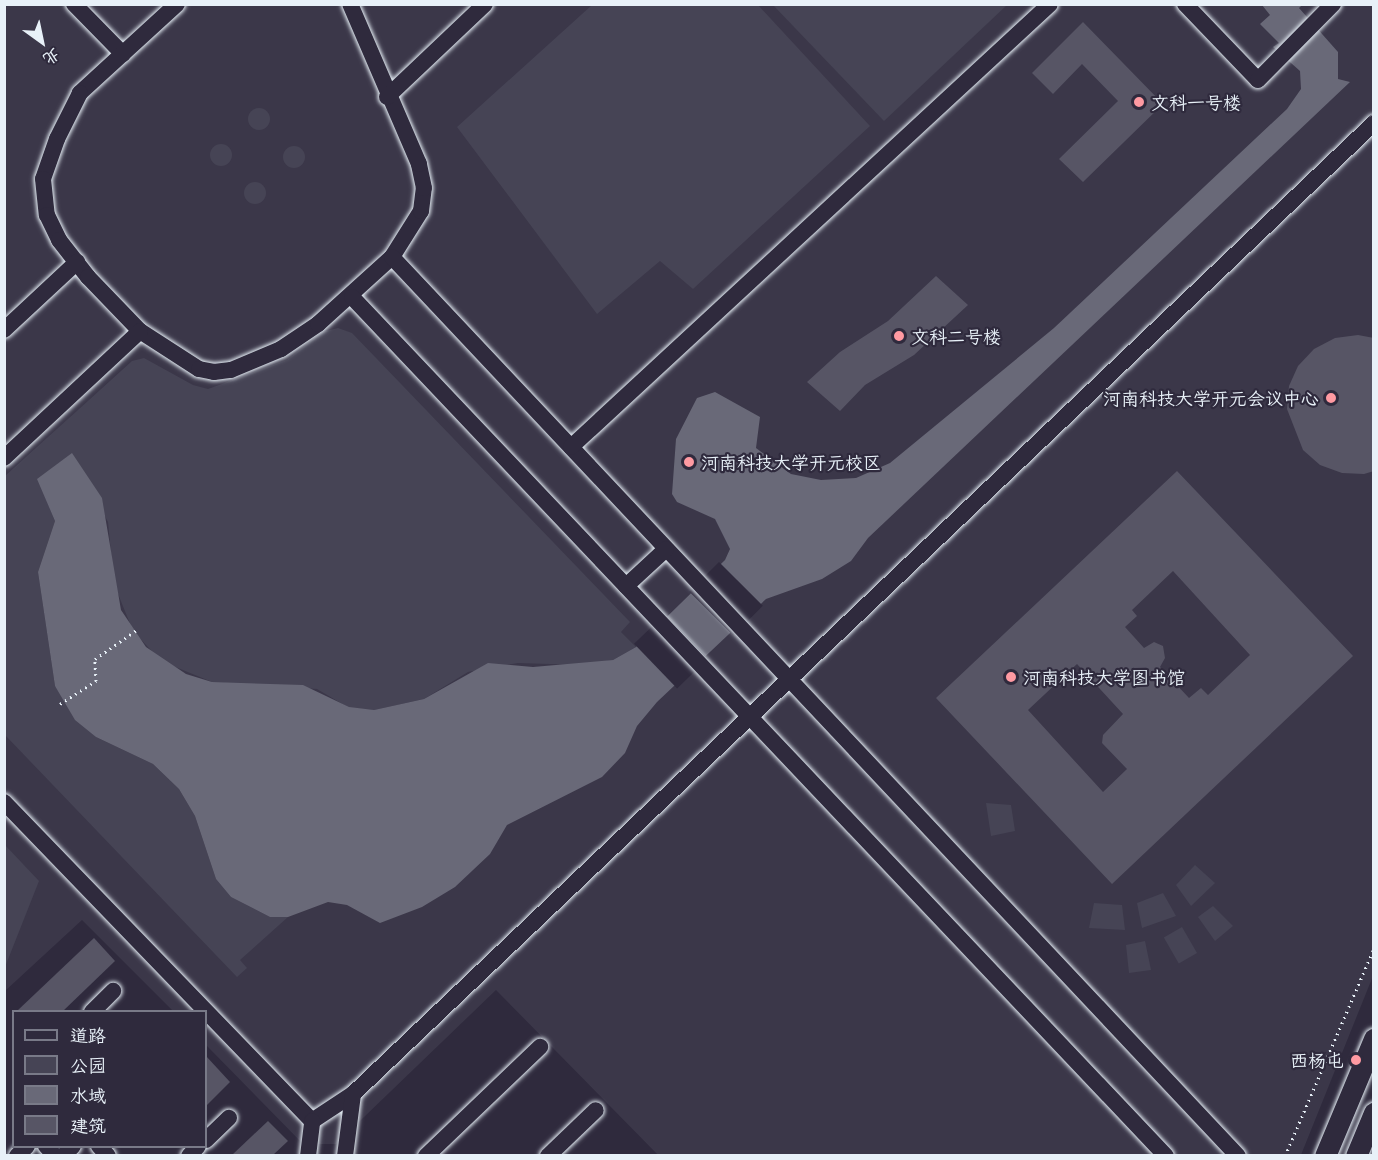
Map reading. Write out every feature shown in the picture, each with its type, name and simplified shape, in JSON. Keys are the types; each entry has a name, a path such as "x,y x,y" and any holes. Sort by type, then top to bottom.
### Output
{"main road":[{"path":"1325,1155 1374,1040"},
{"path":"1356,1155 1374,1113"}],"lane":[{"path":"74,4 123,54"},
{"path":"167,8 123,54 80,93 57,139 43,179 47,215 76,262 140,331 199,369 231,370 281,349 352,297 392,257 421,211 424,188 419,164 387,97 371,47 350,4"},
{"path":"387,97 485,4"},
{"path":"571,447 1050,4"},
{"path":"1185,4 1258,81 1333,4"},
{"path":"308,1155 312,1121 353,1094 1374,123"},
{"path":"392,257 1238,1155"},
{"path":"4,330 76,262"},
{"path":"352,297 1166,1155"},
{"path":"4,458 140,331"},
{"path":"626,586 666,549"},
{"path":"4,802 205,1010"},
{"path":"93,1010 113,991"},
{"path":"207,1012 312,1121"},
{"path":"426,1155 540,1047"},
{"path":"345,1155 353,1094"},
{"path":"548,1155 596,1110"},
{"path":"207,1139 229,1118"}],"path":[{"path":"60,704 96,681 95,659 138,629"},
{"path":"1286,1155 1374,948"}],"shaded area":[{"name":"河南科技大学开元校区","path":"5,5 1373,5 1373,976 1301,1155 658,1155 496,990 336,1144 303,1144 207,1046 207,1010 172,1010 82,920 5,991"}],"green space":[{"path":"592,5 758,5 870,126 693,289 660,261 597,314 457,127"},
{"path":"773,5 1007,5 884,121"},
{"path":"259,108 267,111 270,119 267,127 259,130 251,127 248,119 251,111"},
{"path":"221,144 229,147 232,155 229,163 221,166 213,163 210,155 213,147"},
{"path":"294,146 302,149 305,157 302,165 294,168 286,165 283,157 286,149"},
{"path":"255,182 263,185 266,193 263,201 255,204 247,201 244,193 247,185"},
{"path":"338,328 352,333 630,622 621,632 636,647 613,660 581,665 518,663 468,672 424,699 374,710 349,708 317,689 212,682 161,661 133,631 114,584 108,522 72,454 38,479 55,521 38,572 55,686 96,737 153,764 179,789 195,816 216,879 231,897 270,917 288,917 240,960 247,968 237,977 5,735 5,476 132,361 144,358 193,385 208,389 287,360 322,332"},
{"path":"986,803 1011,805 1015,831 991,836"},
{"path":"5,845 39,881 5,967"},
{"path":"1195,865 1215,883 1191,906 1176,885"},
{"path":"1163,893 1176,916 1142,928 1137,903"},
{"path":"1094,903 1122,905 1125,930 1089,928"},
{"path":"1213,906 1233,926 1215,941 1198,917"},
{"path":"1182,927 1197,953 1179,963 1164,938"},
{"path":"1145,941 1151,970 1129,973 1126,945"}],"water":[{"path":"1262,5 1302,5 1299,8 1338,52 1338,79 1350,82 868,538 851,561 822,579 766,599 657,702 637,726 625,753 602,777 507,825 490,854 455,887 422,907 380,923 347,905 328,902 288,917 270,917 231,897 216,879 195,816 179,789 153,764 96,737 75,720 55,686 38,572 55,521 37,479 72,453 102,498 121,610 146,647 186,674 212,682 303,685 349,707 374,710 424,699 488,663 533,667 613,660 636,647 725,560 730,549 715,519 677,502 672,494 676,439 697,398 715,392 760,417 756,448 791,474 821,480 856,478 890,463 1054,328 1287,109 1301,89 1300,71 1273,47 1279,43 1260,24 1270,15"}],"pier":[{"path":"719,562 763,606 733,636 689,592"},
{"path":"665,614 708,659 677,688 634,644"}],"building":[{"name":"文科一号楼","path":"1083,22 1163,104 1083,182 1059,159 1118,101 1082,64 1053,94 1032,73"},
{"name":"文科二号楼","path":"936,276 968,305 914,355 865,385 840,411 807,382 840,352 888,321"},
{"name":"河南科技大学开元会议中心","path":"1358,335 1374,338 1374,471 1364,474 1342,473 1320,465 1303,450 1287,409 1289,386 1298,366 1314,349 1335,338"},
{"name":"河南科技大学图书馆","path":"1177,471 1353,656 1112,884 936,698","holes":["1173,571 1250,655 1208,695 1201,688 1189,698 1160,667 1165,658 1163,646 1154,642 1144,648 1125,627 1137,616 1132,610","1077,664 1123,714 1103,735 1102,743 1127,769 1103,792 1028,710"]},
{"path":"94,938 115,961 64,1010 18,1010"},
{"path":"207,1057 230,1082 207,1105"},
{"path":"268,1121 288,1141 273,1155 232,1155"}],"place":[{"name":"文科一号楼","path":"1139,102"},
{"name":"文科二号楼","path":"899,336"},
{"name":"河南科技大学开元会议中心","path":"1331,398"},
{"name":"河南科技大学开元校区","path":"689,462"},
{"name":"河南科技大学图书馆","path":"1011,677"},
{"name":"西杨屯","path":"1356,1060"}]}
